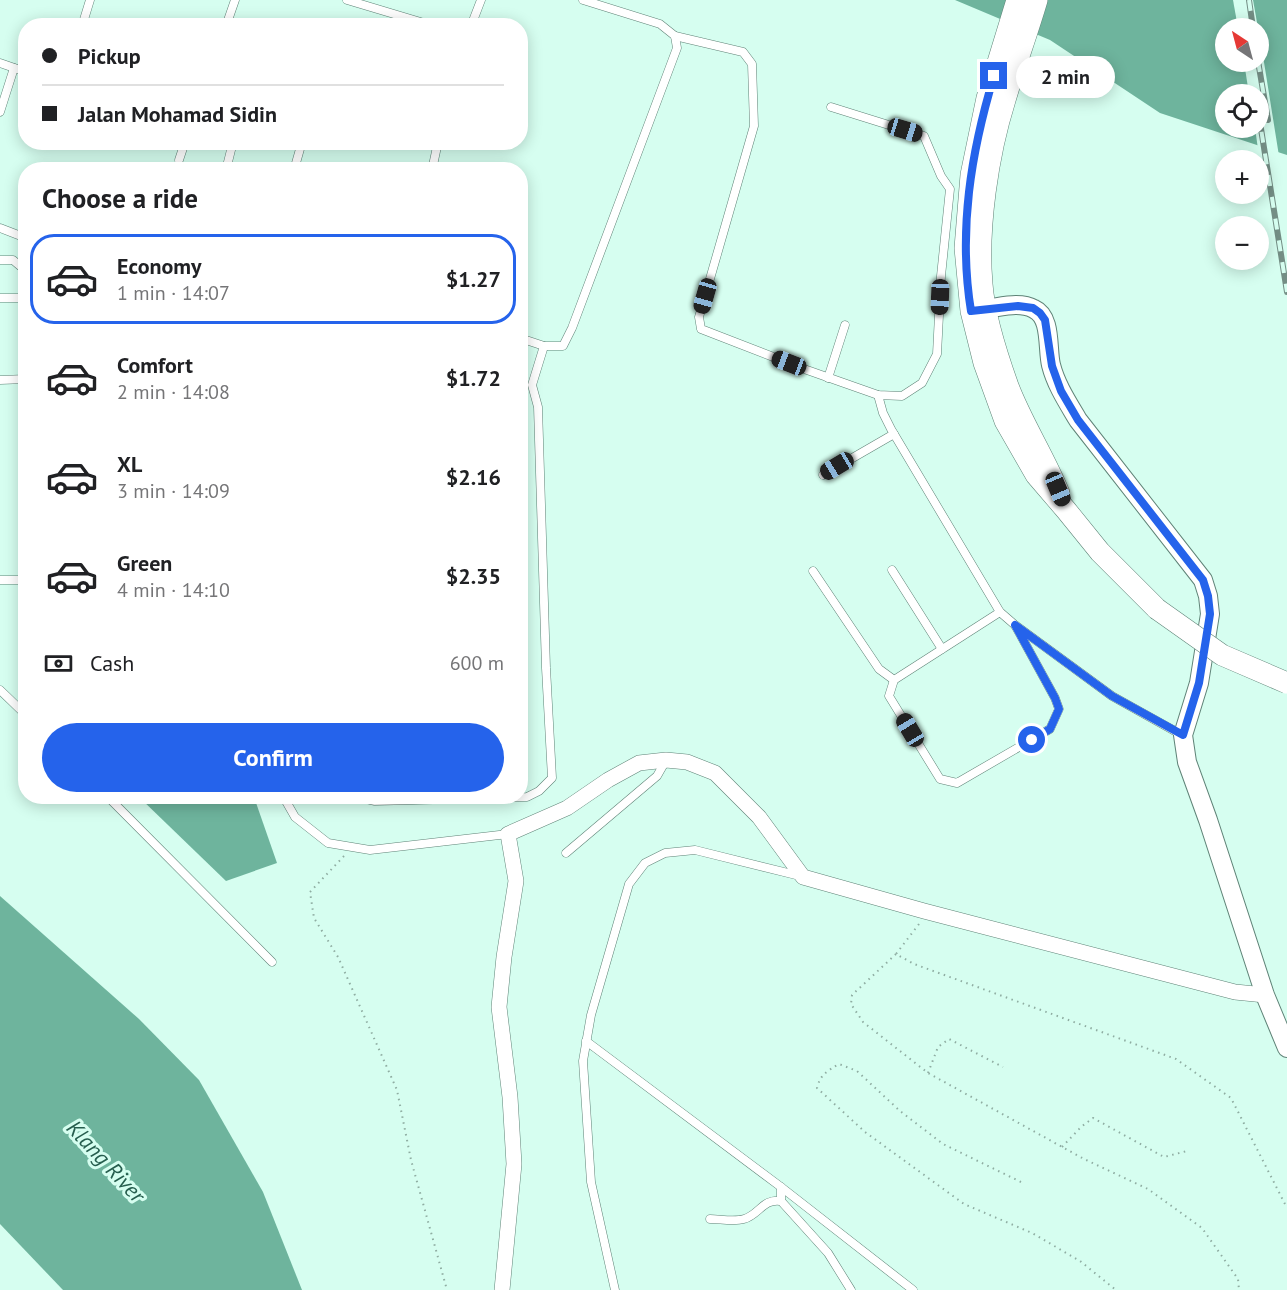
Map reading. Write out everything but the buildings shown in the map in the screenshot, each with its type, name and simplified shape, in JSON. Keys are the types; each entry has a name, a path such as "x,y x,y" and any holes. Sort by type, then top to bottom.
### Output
{"main road":[{"path":"985,145 987,98 1017,0"},
{"path":"1037,0 1004,102 985,145 968,204 965,248 968,288 1008,384 1032,438 1049,468 1066,510 1100,552 1157,609 1222,655 1287,683"}],"street":[{"path":"979,310 1018,306 1033,308 1040,313 1045,320 1052,366 1061,391 1078,420 1203,580 1210,614 1199,683 1183,735 1186,762 1208,820 1265,995 1287,1048"},
{"path":"502,1290 514,1164 510,1096 499,1007 516,881 508,834 567,808 608,780 639,763 666,760 687,762 715,773 759,817 803,877 1235,992 1265,995"}],"lane":[{"path":"84,18 90,0"},
{"path":"229,18 235,0"},
{"path":"347,0 408,18"},
{"path":"474,18 481,0"},
{"path":"583,0 660,24 675,36 743,52 752,64 754,126 699,317 701,329 878,395 902,396 922,383 937,354 941,276 950,189 941,176 924,136 831,107"},
{"path":"528,341 544,346 562,346 572,328 677,48 675,36"},
{"path":"0,63 18,69"},
{"path":"0,112 14,68"},
{"path":"178,160 182,150"},
{"path":"0,228 18,234"},
{"path":"0,260 13,260 18,264"},
{"path":"0,298 18,298"},
{"path":"828,378 845,325"},
{"path":"528,796 552,778 537,407 532,385 544,346"},
{"path":"0,380 18,379"},
{"path":"878,395 883,412 894,434 1000,612 1112,696 1183,735"},
{"path":"823,475 894,434"},
{"path":"892,570 942,649"},
{"path":"813,571 879,669 894,680"},
{"path":"0,580 18,580"},
{"path":"1000,612 894,680 889,696 940,779 957,783 1050,729 1059,709 1015,625"},
{"path":"0,690 18,707"},
{"path":"566,853 657,776 666,760"},
{"path":"115,804 272,962"},
{"path":"288,804 295,817 328,843 370,850 508,834"},
{"path":"615,1290 591,1182 583,1061 601,981 629,884 645,864 665,853 695,850 727,856 803,877"},
{"path":"586,1041 781,1187 912,1290"},
{"path":"781,1187 781,1201"},
{"path":"710,1219 744,1220 767,1202 781,1201 828,1253 851,1290"}],"path":[{"path":"352,847 310,892 314,918 338,957 397,1090 411,1160 447,1290"},
{"path":"924,911 917,928 896,954 852,995 850,1005 863,1022 928,1073 1062,1147 1148,1189 1202,1228 1238,1279 1239,1290"},
{"path":"896,954 914,964 974,988 1176,1059 1231,1098 1287,1208"},
{"path":"928,1073 938,1047 949,1039 1003,1068"},
{"path":"1021,1182 943,1144 900,1112 857,1071 838,1064 819,1078 817,1088 865,1132 964,1204 1032,1233 1080,1261 1116,1290"},
{"path":"1062,1147 1093,1118 1164,1157 1187,1151"}],"water":[{"path":"955,0 1287,0 1287,155 1236,138 1269,138 1269,84 1215,84 1215,131 1160,113 1050,40"},
{"path":"146,804 256,804 277,863 226,881"},
{"name":"Klang River","path":"0,896 139,1019 199,1080 263,1192 302,1290 63,1290 0,1224"}],"pier":[{"path":"1233,0 1253,0 1256,18 1236,18"},
{"path":"1246,72 1266,72 1267,84 1247,84"},
{"path":"1269,94 1279,156 1269,153 1269,150 1258,149 1256,138 1269,138"}],"railway":[{"path":"1249,0 1252,18"},
{"path":"1260,72 1262,84"},
{"path":"1262,138 1287,292"}],"route":[{"path":"994,76 976,144 968,204 965,248 971,311 1018,306 1033,308 1040,313 1045,320 1052,366 1061,391 1078,420 1203,580 1210,614 1199,683 1183,735 1112,696 1015,625 1059,709 1050,729 1032,740"}]}
